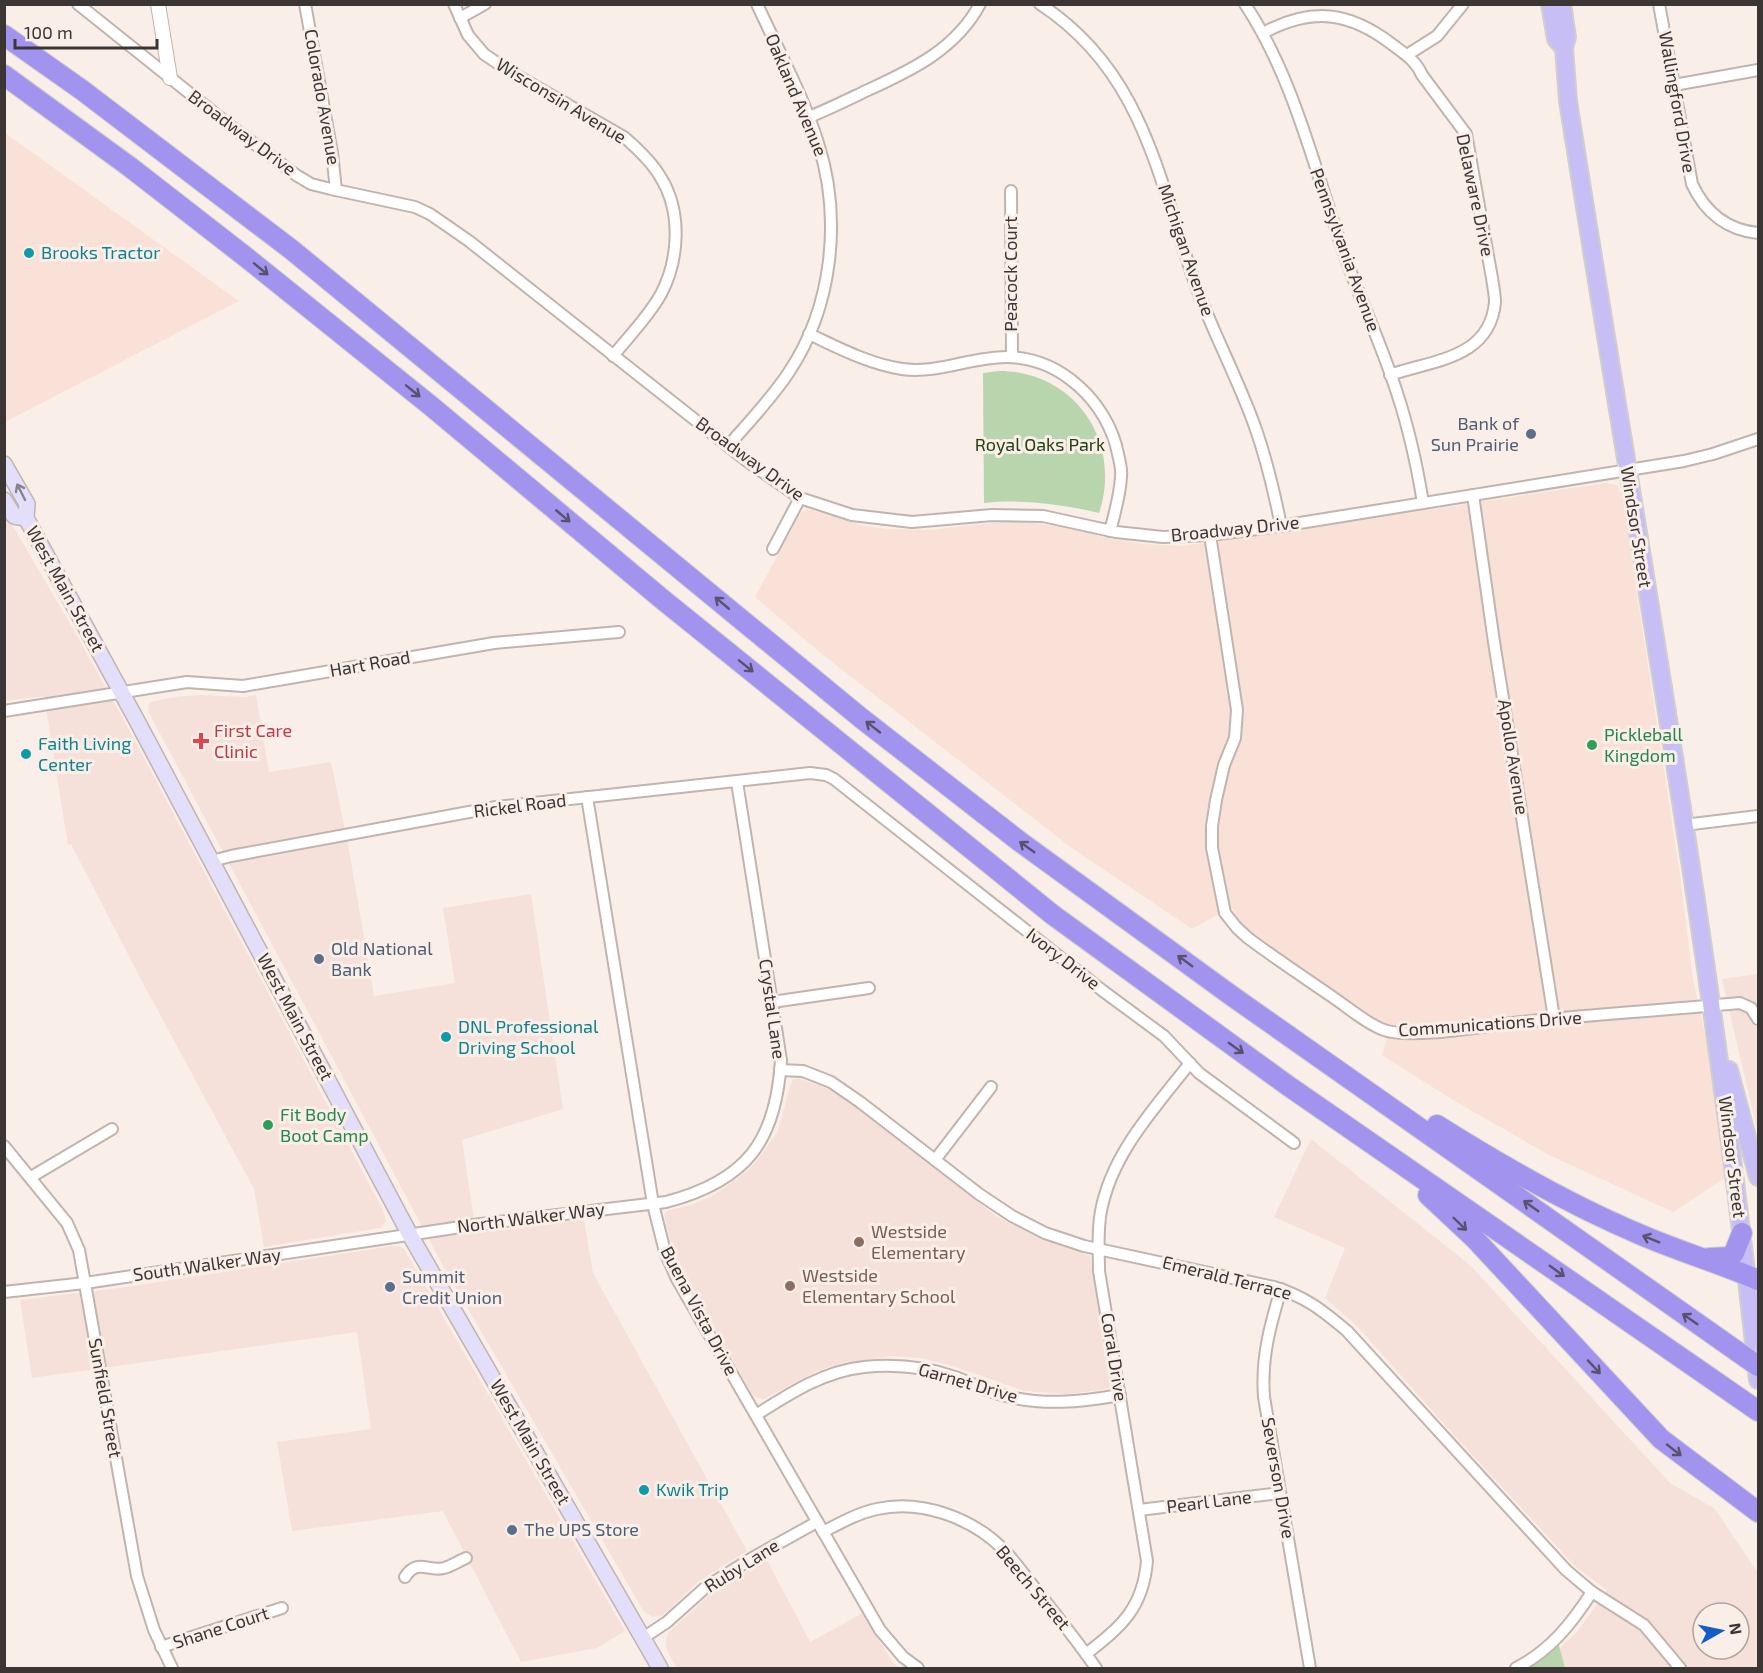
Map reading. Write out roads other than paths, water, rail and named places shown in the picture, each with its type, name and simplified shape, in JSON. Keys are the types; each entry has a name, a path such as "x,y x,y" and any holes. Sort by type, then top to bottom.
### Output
{"highway":[{"path":"4,28 35,58"},
{"path":"4,35 82,90 292,250 861,718 1019,841 1232,996 1758,1366"},
{"path":"4,75 130,167 215,233 422,399 662,599 1053,915 1319,1107 1758,1411"},
{"path":"4,92 215,233"},
{"path":"1232,996 1477,1150 1569,1203 1639,1235 1706,1258 1753,1278"},
{"path":"1319,1107 1434,1199 1475,1239 1661,1439 1758,1512"},
{"path":"1706,1258 1730,1257 1742,1233"},
{"path":"1716,1482 1758,1500"}],"main road":[{"name":"Windsor Street","path":"1550,4 1556,39 1564,48"},
{"name":"Windsor Street","path":"1562,4 1567,37 1564,48 1568,101 1684,825 1727,1111 1742,1233 1753,1278 1758,1380"},
{"name":"West Main Street","path":"5,466 27,504 26,518 212,861 410,1235 660,1668"},
{"name":"West Main Street","path":"4,501 14,516 26,518"},
{"name":"Windsor Street","path":"1710,1005 1758,1178"}],"street":[{"name":"Broadway Drive","path":"78,4 296,175 311,184 394,201 430,214 469,241 728,446 800,498 852,515 916,522 992,515 1044,516 1110,531 1163,537 1210,535 1281,526 1627,470 1713,454 1758,439"},
{"path":"158,4 170,78"},
{"name":"Colorado Avenue","path":"305,4 332,153 336,190"},
{"name":"Wisconsin Avenue","path":"454,4 468,35 484,54 509,71 624,137 640,150 662,178 675,223 674,254 670,273 661,295 613,356"},
{"path":"460,18 485,4"},
{"name":"Oakland Avenue","path":"728,446 789,372 809,334 824,290 828,266 831,214 824,164 809,117 757,4"},
{"path":"809,117 927,61 961,32 980,4"},
{"name":"Michigan Avenue","path":"1040,4 1065,22 1098,56 1117,80 1144,129 1198,292 1254,422 1265,456 1281,526"},
{"name":"Pennsylvania Avenue","path":"1245,4 1263,33 1293,99 1343,251 1407,426 1423,503"},
{"path":"1407,55 1437,36 1463,4"},
{"name":"Wallingford Drive","path":"1659,4 1688,170 1699,199 1718,219 1736,228 1758,233"},
{"name":"Delaware Drive","path":"1263,33 1291,20 1325,16 1363,25 1379,34 1418,66 1422,75 1466,134 1495,301 1488,325 1469,348 1456,356 1390,375"},
{"path":"1674,86 1758,70"},
{"name":"Peacock Court","path":"1011,191 1011,357"},
{"path":"809,334 849,354 904,370 932,370 1011,357 1039,363 1059,372 1084,390 1099,409 1115,441 1122,476 1110,531"},
{"name":"Apollo Avenue","path":"1473,495 1554,1018"},
{"path":"773,549 800,498"},
{"name":"Communications Drive","path":"1210,535 1237,710 1235,738 1224,765 1212,826 1214,859 1226,913 1248,938 1348,1008 1384,1030 1402,1034 1554,1018 1740,1003 1751,1008 1758,1019"},
{"name":"Hart Road","path":"4,711 187,682 243,686 494,643 619,632"},
{"name":"Rickel Road","path":"212,861 249,852 496,807 810,773 831,777"},
{"name":"Ivory Drive","path":"831,777 1103,991 1164,1036 1199,1073 1294,1143"},
{"name":"Crystal Lane","path":"653,1204 693,1195 716,1184 738,1169 755,1150 769,1127 776,1105 781,1060 737,782"},
{"name":"Buena Vista Drive","path":"587,797 653,1204 665,1252 677,1279 880,1630 903,1657 918,1668"},
{"path":"1684,825 1758,816"},
{"path":"772,1002 869,988"},
{"name":"Coral Drive","path":"1086,1654 1121,1626 1136,1606 1145,1583 1147,1562 1099,1270 1098,1237 1101,1211 1108,1184 1117,1164 1144,1122 1190,1063"},
{"name":"Emerald Terrace","path":"780,1070 803,1071 831,1082 1012,1216 1045,1233 1099,1249 1281,1289 1297,1294 1320,1309 1347,1331 1558,1562 1592,1592 1644,1625 1680,1668"},
{"path":"934,1160 991,1087"},
{"path":"31,1177 112,1129"},
{"name":"Sunfield Street","path":"4,1146 67,1223 79,1250 137,1576 161,1647 172,1668"},
{"name":"North Walker Way","path":"410,1235 529,1218 653,1204"},
{"name":"South Walker Way","path":"4,1292 85,1284 410,1235"},
{"name":"Severson Drive","path":"1281,1289 1269,1331 1262,1371 1264,1397 1310,1668"},
{"name":"Garnet Drive","path":"756,1415 810,1383 862,1367 912,1367 954,1377 1002,1395 1043,1402 1074,1401 1120,1395"},
{"name":"Pearl Lane","path":"1139,1510 1280,1493"},
{"name":"Beech Street","path":"823,1533 844,1520 878,1509 903,1507 931,1510 958,1517 1003,1549 1096,1668"},
{"name":"Ruby Lane","path":"642,1638 667,1622 706,1587 817,1522"},
{"path":"405,1577 409,1571 422,1566 445,1568 465,1557"},
{"path":"1516,1668 1548,1648 1573,1621 1592,1592"},
{"name":"Shane Court","path":"161,1647 282,1608"}],"place":[{"name":"Brooks Tractor","path":"29,253"},
{"name":"Bank of Sun Prairie","path":"1531,434"},
{"name":"First Care Clinic","path":"201,741"},
{"name":"Pickleball Kingdom","path":"1592,745"},
{"name":"Faith Living Center","path":"26,754"},
{"name":"Old National Bank","path":"319,959"},
{"name":"DNL Professional Driving School","path":"446,1037"},
{"name":"Fit Body Boot Camp","path":"268,1125"},
{"name":"Westside Elementary","path":"859,1242"},
{"name":"Westside Elementary School","path":"790,1286"},
{"name":"Summit Credit Union","path":"390,1287"},
{"name":"Kwik Trip","path":"644,1490"},
{"name":"The UPS Store","path":"512,1530"}],"park label":[{"name":"Royal Oaks Park","path":"1040,445"}]}
